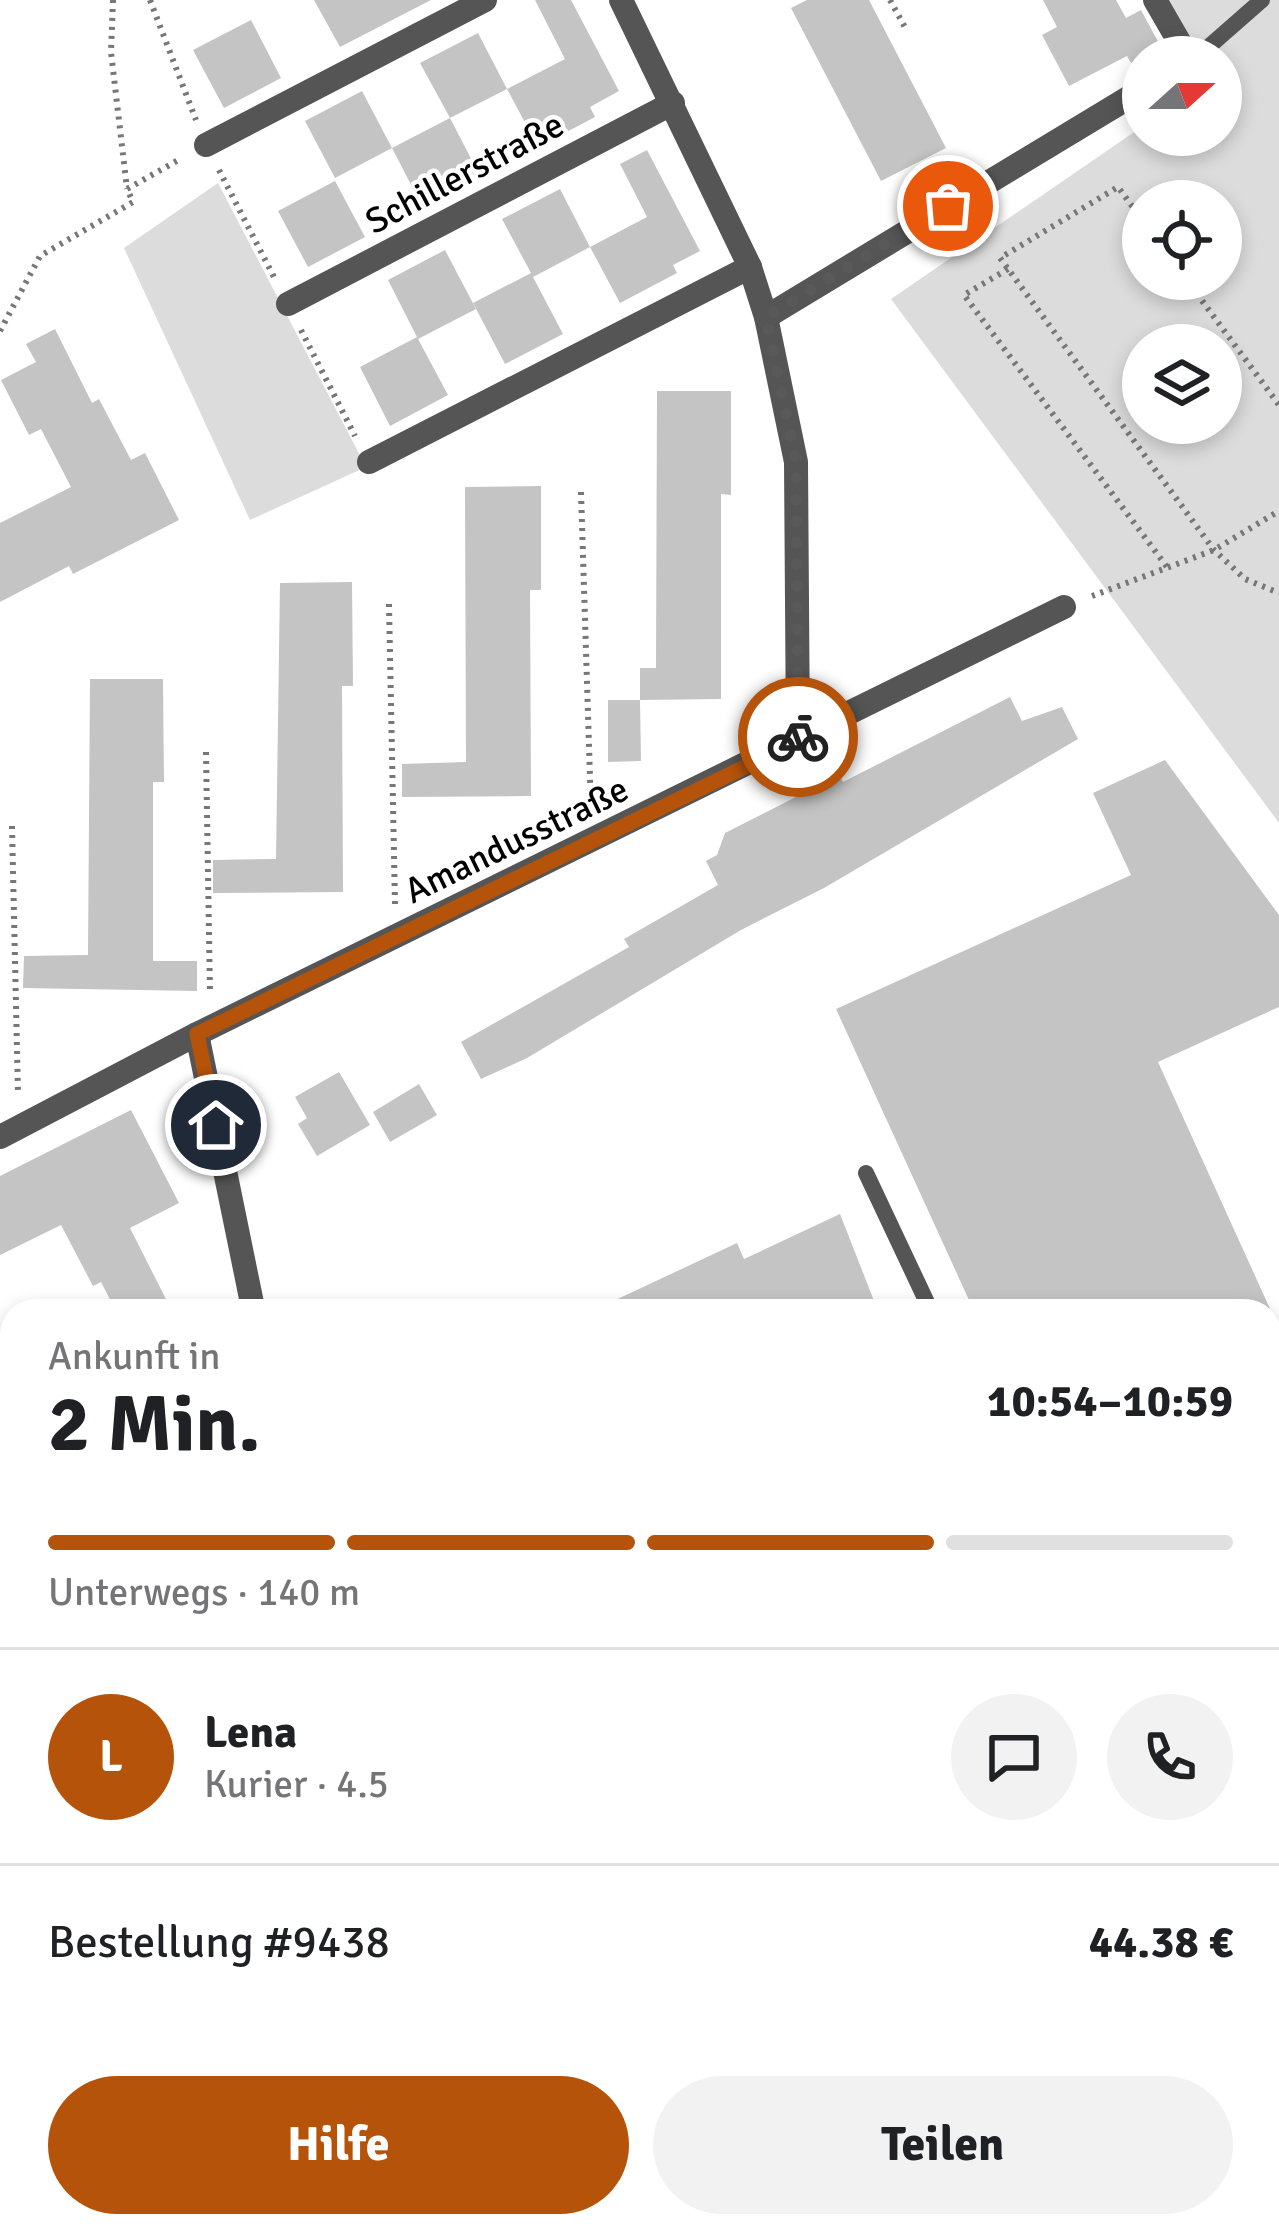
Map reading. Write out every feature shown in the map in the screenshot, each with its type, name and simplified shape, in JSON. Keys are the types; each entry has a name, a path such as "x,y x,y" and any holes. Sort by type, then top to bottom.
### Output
{"street":[{"path":"206,145 484,0"},
{"path":"622,0 750,267 766,317 796,462 798,741"},
{"path":"1155,0 1178,36"},
{"path":"766,317 1122,102"},
{"name":"Schillerstraße","path":"288,304 673,104"},
{"path":"369,462 750,267"},
{"name":"Amandusstraße","path":"10,1132 204,1031 1064,607"},
{"path":"204,1031 251,1299"}],"lane":[{"path":"1218,36 1262,0"},
{"path":"866,1173 925,1299"}],"path":[{"path":"0,332 40,256 133,202 127,189 111,52 112,0"},
{"path":"150,0 206,145 369,462"},
{"path":"890,0 907,31"},
{"path":"127,189 206,145"},
{"path":"1122,192 1118,187 1000,258 1214,550 1245,579 1279,593"},
{"path":"1008,269 964,296 1167,567"},
{"path":"1202,300 1279,405"},
{"path":"581,492 592,842"},
{"path":"1064,607 1214,550 1279,511"},
{"path":"389,604 396,938"},
{"path":"204,1031 206,752"},
{"path":"10,1132 13,826"}],"shaded area":[{"path":"1156,0 1279,0 1279,823 891,299 1122,140 1122,156 1242,156 1242,36 1177,36"},
{"path":"218,183 366,467 250,520 124,248"}],"building":[{"path":"314,0 431,0 340,47"},
{"path":"535,0 571,0 619,91 590,107 595,117 538,147 507,89 565,59"},
{"path":"807,0 869,0 946,148 881,181 791,8"},
{"path":"1043,0 1116,0 1126,18 1141,10 1155,36 1122,36 1122,59 1069,86 1042,35 1057,27"},
{"path":"251,20 281,78 224,108 193,50"},
{"path":"478,33 507,89 450,118 420,63"},
{"path":"362,91 392,148 335,178 305,121"},
{"path":"450,118 480,176 422,206 392,148"},
{"path":"647,150 700,251 673,265 677,273 620,303 590,247 647,217 620,164"},
{"path":"335,181 365,237 308,267 278,211"},
{"path":"560,189 590,247 533,277 563,334 505,364 473,303 531,273 502,219"},
{"path":"445,250 476,309 418,339 448,395 390,426 360,367 417,337 388,280"},
{"path":"55,329 92,403 99,399 131,460 145,453 179,520 73,574 69,566 0,602 0,523 71,487 41,429 29,435 1,380 36,362 26,344"},
{"path":"657,391 731,391 731,495 721,494 721,699 640,700 640,668 656,668"},
{"path":"541,486 541,590 530,590 531,796 402,797 402,764 466,762 465,487"},
{"path":"352,582 353,686 342,686 343,892 213,893 213,860 276,859 280,583"},
{"path":"90,679 163,679 164,782 153,782 153,961 197,961 197,991 23,988 24,956 88,955"},
{"path":"1010,697 1022,721 1062,707 1078,739 527,1058 481,1079 461,1042 629,947 624,939 718,885 706,861 717,855 725,833 839,775 843,782"},
{"path":"608,700 640,700 641,761 608,762"},
{"path":"1165,760 1279,915 1279,1007 1158,1062 1266,1299 969,1299 836,1009 1131,875 1093,793"},
{"path":"339,1072 370,1125 317,1156 298,1124 307,1118 295,1097"},
{"path":"419,1084 437,1115 390,1142 373,1112"},
{"path":"131,1110 179,1203 130,1228 166,1299 110,1299 101,1282 93,1286 61,1225 0,1255 0,1176"},
{"path":"840,1214 873,1299 618,1299 737,1243 744,1259"}],"way so far":[{"path":"798,737 796,462 766,317 948,206"}],"route":[{"path":"216,1125 197,1034 798,737"}]}
